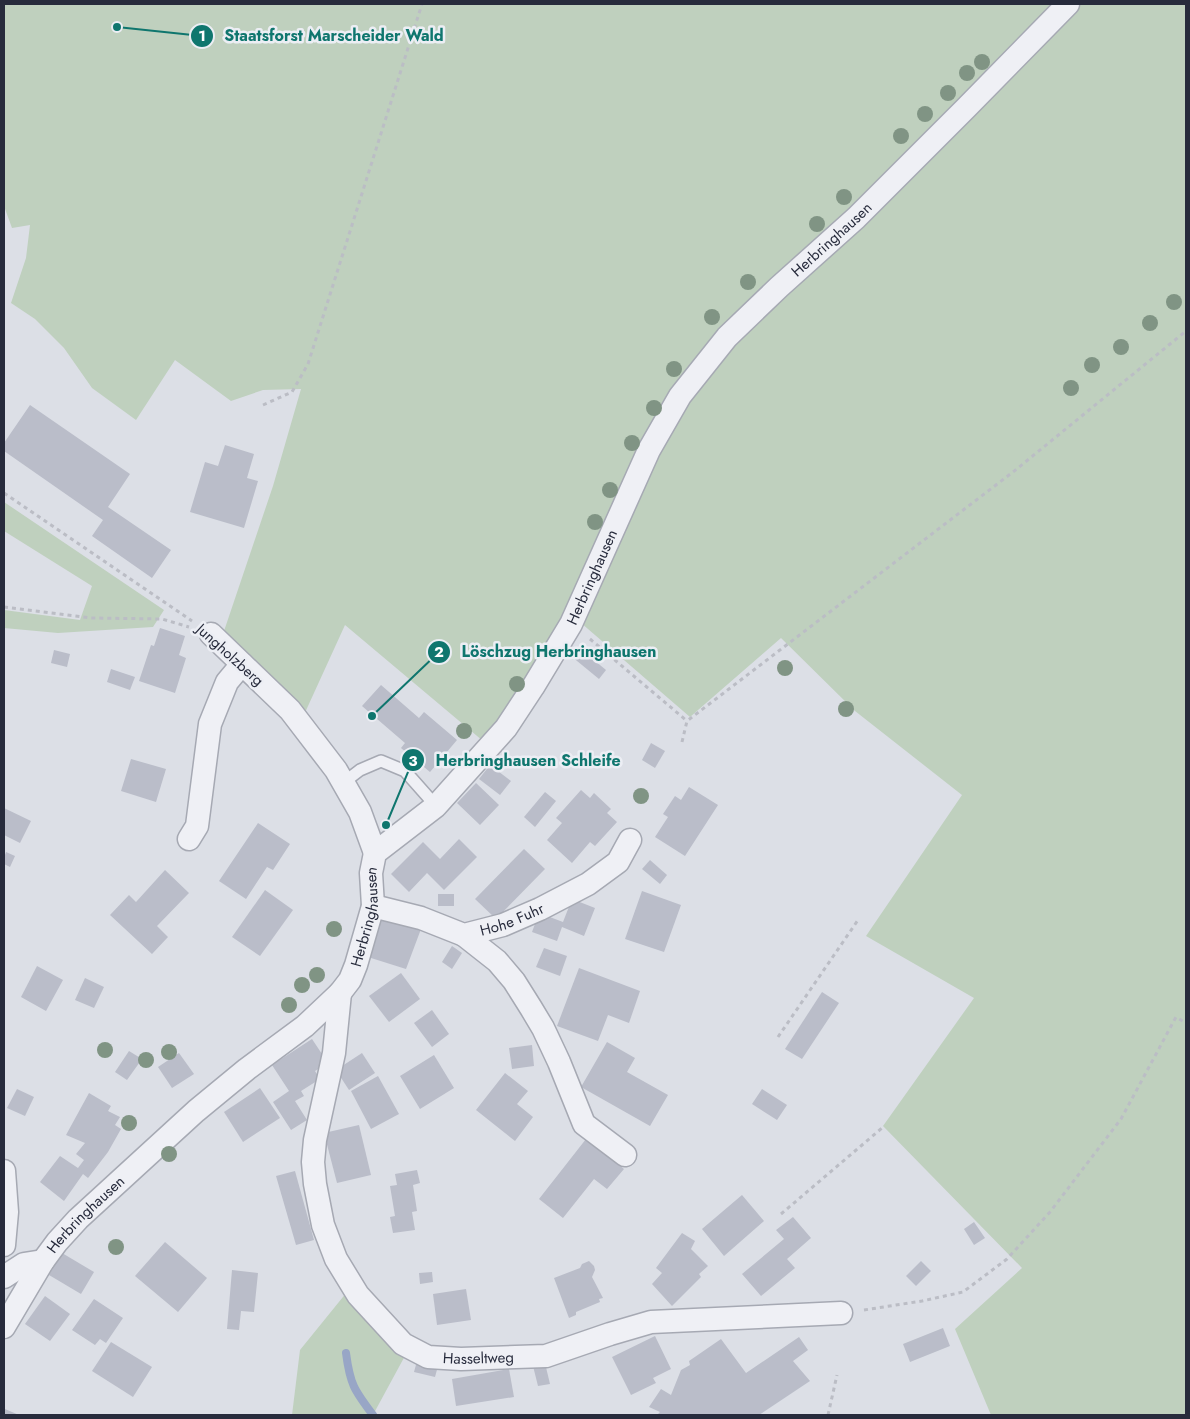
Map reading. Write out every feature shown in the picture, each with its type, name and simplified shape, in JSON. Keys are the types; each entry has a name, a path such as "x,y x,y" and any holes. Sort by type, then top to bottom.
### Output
{"street":[{"name":"Herbringhausen","path":"4,1327 43,1261 78,1219 196,1111 306,1026 340,994 350,980 356,965 373,906 372,873 376,853 436,806 506,728 571,624 648,450 686,389 727,337 856,218 1068,4"},
{"name":"Jungholzberg","path":"211,634 290,710 336,770 360,812 376,853"},
{"path":"189,839 197,826 210,724 227,682 242,664"},
{"name":"Hohe Fuhr","path":"373,906 421,918 464,935 503,925 540,909 588,884 618,862 630,840"},
{"path":"464,935 496,961 514,981 543,1028 584,1124 625,1155"},
{"name":"Hasseltweg","path":"340,994 334,1053 315,1140 313,1162 315,1184 324,1225 336,1259 358,1295 403,1344 428,1357 436,1358 461,1360 546,1356 651,1322 841,1313"},
{"path":"4,1172 7,1212 4,1245"},
{"name":"Herbringhausen","path":"4,1278 24,1264 43,1261"}],"lane":[{"path":"343,783 360,770 381,761 404,771 436,806"}],"path":[{"path":"264,405 292,392 308,364 422,4"},
{"path":"682,742 687,721 990,491 1186,332"},
{"name":"Jungholzberg","path":"4,494 211,634"},
{"path":"4,607 91,618 162,619 211,634"},
{"path":"571,624 687,721"},
{"path":"778,1037 858,920"},
{"path":"841,1313 922,1301 962,1292 1007,1259 1050,1212 1121,1119 1176,1017 1186,1022"},
{"path":"781,1214 882,1128"},
{"path":"828,1415 837,1374"}],"green space":[{"path":"4,4 1186,4 1186,1415 991,1415 955,1329 1022,1268 883,1126 974,998 866,936 962,795 855,711 781,638 690,717 566,610 517,698 483,741 345,625 303,717 223,634 273,486 301,389 263,390 231,401 175,360 136,420 92,388 64,348 35,319 11,303 26,258 30,225 12,228 4,206"},
{"path":"4,502 164,610 153,627 58,633 4,628 4,610 80,620 92,586 4,531"},
{"path":"347,1292 406,1354 374,1413 375,1415 292,1415 300,1350"}],"building":[{"path":"30,405 130,474 108,507 171,550 152,578 92,536 103,520 4,451 4,443"},
{"path":"225,445 254,454 247,478 258,481 244,528 190,512 205,462 218,466"},
{"path":"160,628 185,636 179,655 186,658 175,693 139,681 151,645 154,646"},
{"path":"578,647 606,670 599,679 571,656"},
{"path":"54,650 70,654 67,667 51,663"},
{"path":"111,669 135,677 130,690 107,682"},
{"path":"381,685 419,718 424,712 457,740 430,772 401,748 405,743 362,706"},
{"path":"651,743 665,751 655,768 642,760"},
{"path":"131,759 166,769 156,802 121,791"},
{"path":"490,765 511,781 500,795 479,779"},
{"path":"476,783 499,805 480,825 457,803"},
{"path":"689,787 718,805 685,856 655,837 668,817 663,814 675,796 681,800"},
{"path":"581,790 590,798 594,793 611,809 607,813 617,822 595,846 590,842 572,863 547,840 562,823 556,818"},
{"path":"545,792 556,801 535,827 524,817"},
{"path":"4,808 31,821 20,843 4,835"},
{"path":"258,823 290,844 273,870 267,867 246,899 219,881"},
{"path":"459,839 477,857 444,890 427,873 409,892 391,874 423,842 440,859"},
{"path":"524,849 545,869 496,919 475,899"},
{"path":"6,852 15,856 10,867 4,864"},
{"path":"650,860 667,875 660,884 642,869"},
{"path":"165,870 189,893 157,926 168,937 152,954 110,915 129,895 136,902"},
{"path":"265,890 293,910 260,956 232,937"},
{"path":"642,891 681,905 664,952 625,939"},
{"path":"438,894 454,894 454,906 438,906"},
{"path":"572,899 595,908 584,936 562,927 557,941 532,932 539,913 563,922"},
{"path":"379,916 421,929 406,969 371,958 367,949"},
{"path":"452,946 462,953 452,969 442,962"},
{"path":"544,948 567,956 560,976 536,967"},
{"path":"37,966 63,980 46,1011 21,997"},
{"path":"579,968 640,991 629,1023 608,1015 598,1041 557,1026"},
{"path":"401,973 420,999 389,1022 369,996"},
{"path":"85,978 104,987 94,1008 75,1000"},
{"path":"822,992 839,1003 802,1059 785,1049"},
{"path":"432,1010 449,1034 432,1047 414,1023"},
{"path":"312,1039 328,1063 315,1071 320,1079 301,1091 304,1096 295,1101 307,1120 291,1130 273,1102 289,1091 272,1065"},
{"path":"607,1042 635,1058 627,1072 668,1095 650,1126 581,1087"},
{"path":"532,1045 534,1066 512,1069 509,1048"},
{"path":"129,1051 142,1059 127,1080 115,1072"},
{"path":"179,1053 194,1074 172,1088 158,1067"},
{"path":"362,1053 375,1073 349,1090 336,1070"},
{"path":"434,1055 454,1088 420,1109 400,1076"},
{"path":"505,1073 528,1091 517,1104 533,1117 515,1141 476,1110"},
{"path":"378,1076 399,1114 371,1129 351,1091"},
{"path":"260,1088 280,1118 243,1142 224,1112"},
{"path":"17,1089 34,1097 25,1116 7,1108"},
{"path":"762,1089 787,1105 777,1120 752,1104"},
{"path":"89,1093 111,1106 108,1111 120,1117 115,1125 121,1129 108,1152 88,1178 83,1174 64,1201 40,1182 60,1156 78,1168 84,1160 76,1154 85,1143 66,1135"},
{"path":"359,1125 371,1175 337,1183 324,1133"},
{"path":"586,1139 624,1169 607,1189 594,1179 563,1218 539,1199"},
{"path":"417,1170 420,1183 413,1185 417,1211 412,1212 415,1230 393,1233 390,1217 395,1216 390,1186 397,1185 395,1174"},
{"path":"295,1171 314,1240 296,1245 276,1176"},
{"path":"742,1195 764,1221 724,1256 702,1229"},
{"path":"793,1217 811,1238 787,1259 795,1268 761,1296 742,1274 784,1239 776,1230"},
{"path":"974,1222 985,1238 974,1245 964,1229"},
{"path":"682,1233 695,1241 691,1249 708,1266 699,1274 701,1277 672,1306 652,1284 662,1273 656,1268"},
{"path":"165,1242 207,1278 178,1312 135,1276"},
{"path":"62,1253 94,1272 81,1294 49,1275"},
{"path":"589,1261 594,1266 595,1270 592,1277 603,1298 599,1299 600,1302 576,1312 576,1315 569,1318 554,1278 580,1268 582,1264"},
{"path":"921,1261 931,1271 916,1286 906,1276"},
{"path":"232,1270 258,1273 254,1312 241,1311 239,1330 227,1329"},
{"path":"432,1272 433,1282 420,1284 419,1273"},
{"path":"466,1289 471,1320 437,1325 433,1294"},
{"path":"45,1296 70,1314 50,1341 25,1324"},
{"path":"94,1299 123,1318 106,1343 100,1339 95,1345 72,1330"},
{"path":"943,1328 950,1346 910,1362 903,1344"},
{"path":"655,1336 671,1369 653,1378 656,1383 631,1395 612,1357"},
{"path":"799,1337 808,1350 793,1361 810,1381 759,1415 657,1415 660,1412 649,1407 661,1389 671,1395 681,1370 690,1365 689,1361 721,1339 746,1373"},
{"path":"111,1342 152,1367 133,1397 92,1371"},
{"path":"417,1361 438,1366 435,1377 414,1372"},
{"path":"545,1363 550,1384 538,1386 533,1366"},
{"path":"509,1369 514,1397 456,1406 452,1379"},
{"path":"5,1409 19,1415 4,1415"}],"waterway":[{"path":"346,1353 351,1380 361,1399 373,1415"}],"place":[{"name":"Staatsforst Marscheider Wald","path":"117,27"},
{"name":"Löschzug Herbringhausen","path":"372,716"},
{"name":"Herbringhausen Schleife","path":"386,825"}]}
